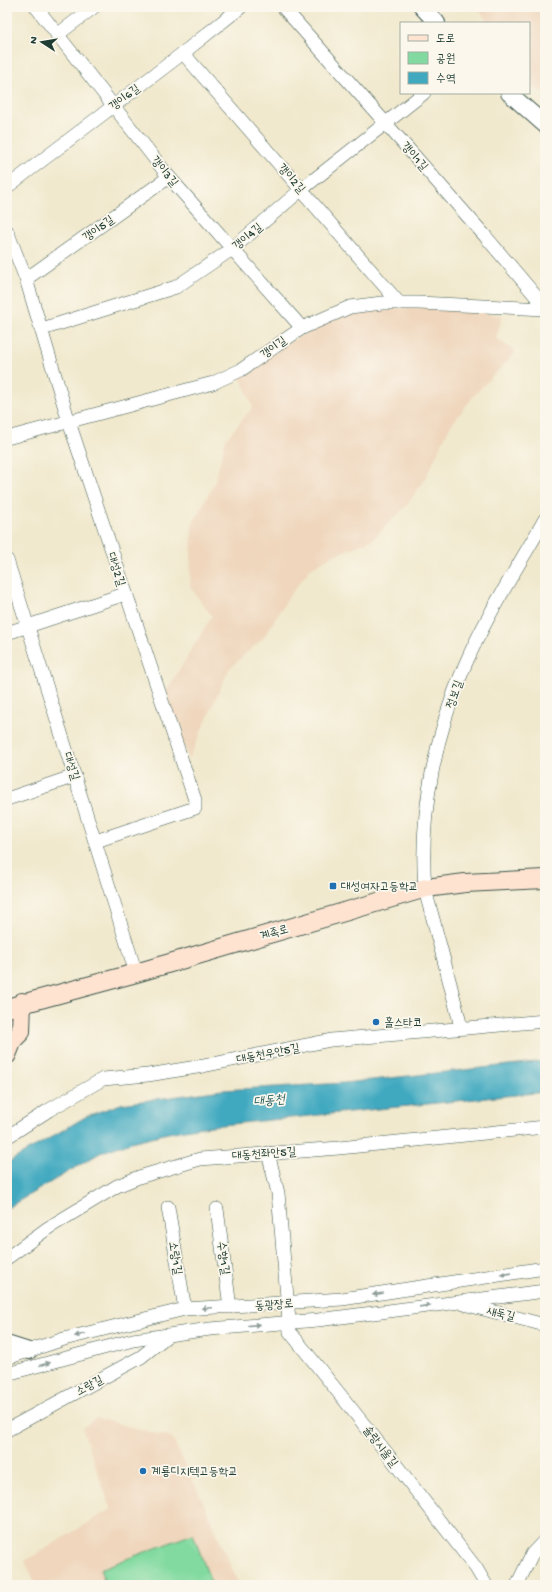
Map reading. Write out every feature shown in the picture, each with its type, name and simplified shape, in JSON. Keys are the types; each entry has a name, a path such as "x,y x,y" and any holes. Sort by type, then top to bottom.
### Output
{"main road":[{"name":"계족로","path":"14,1005 136,973 426,888 465,883 545,879"},
{"path":"7,1055 13,1040 21,1032 14,1005"}],"street":[{"name":"갱이3길","path":"36,7 169,177 302,328"},
{"path":"57,35 94,7"},
{"name":"갱이6길","path":"7,186 113,105 183,54 241,7"},
{"name":"갱이1길","path":"283,7 486,237 545,308"},
{"path":"422,7 436,22"},
{"name":"갱이2길","path":"183,54 302,189 399,303"},
{"name":"갱이4길","path":"42,329 176,287 232,249 302,189 423,94"},
{"path":"510,94 545,126"},
{"name":"갱이5길","path":"26,279 169,177"},
{"name":"대성2길","path":"7,231 26,279 69,422 125,594 195,800 194,808 96,841"},
{"name":"갱이길","path":"7,438 213,383 241,370 302,328 350,307 399,303 545,308"},
{"name":"정보길","path":"462,1027 426,888 424,854 435,757 454,692 466,663 488,620 545,519"},
{"name":"대성길","path":"7,560 136,973"},
{"path":"7,633 125,594"},
{"path":"7,799 75,776"},
{"name":"대동천우안5길","path":"7,1137 49,1110 103,1079 148,1075 203,1066 331,1040 462,1027 545,1021"},
{"name":"대동천좌안5길","path":"7,1258 48,1228 124,1183 200,1159 339,1148 545,1127"},
{"name":"솔랑시울길","path":"268,1153 278,1193 290,1332 476,1568 486,1585"},
{"name":"소랑1길","path":"168,1207 185,1309"},
{"name":"수향1길","path":"217,1209 230,1307"},
{"name":"동광장로","path":"7,1358 64,1340 185,1309 342,1299 545,1268"},
{"name":"동광장로","path":"7,1374 133,1340 289,1321 318,1320 545,1291"},
{"name":"새둑길","path":"456,1302 545,1324"},
{"name":"소랑길","path":"7,1430 142,1357 167,1335"},
{"path":"7,1344 29,1351"},
{"path":"517,1585 532,1554 545,1540"}],"shaded area":[{"path":"477,7 545,7 545,94 530,86 530,22 488,22"},
{"path":"414,307 503,315 496,338 516,352 476,393 449,428 426,477 407,505 372,540 328,558 311,568 290,595 264,637 229,669 189,759 165,693 212,616 190,587 192,525 214,484 226,439 253,407 239,374 305,333 353,310"},
{"name":"계룡디지텍고등학교","path":"96,1418 172,1438 204,1504 239,1585 36,1585 25,1561 111,1509 82,1428"}],"green space":[{"path":"193,1534 212,1585 106,1585 100,1569"}],"water":[{"name":"대동천","path":"545,1061 545,1092 202,1127 131,1142 100,1153 7,1208 7,1163 87,1116 121,1104 222,1090 344,1083"}],"place":[{"name":"대성여자고등학교","path":"333,886"},
{"name":"홀스타코","path":"376,1022"},
{"name":"계룡디지텍고등학교","path":"143,1471"}]}
